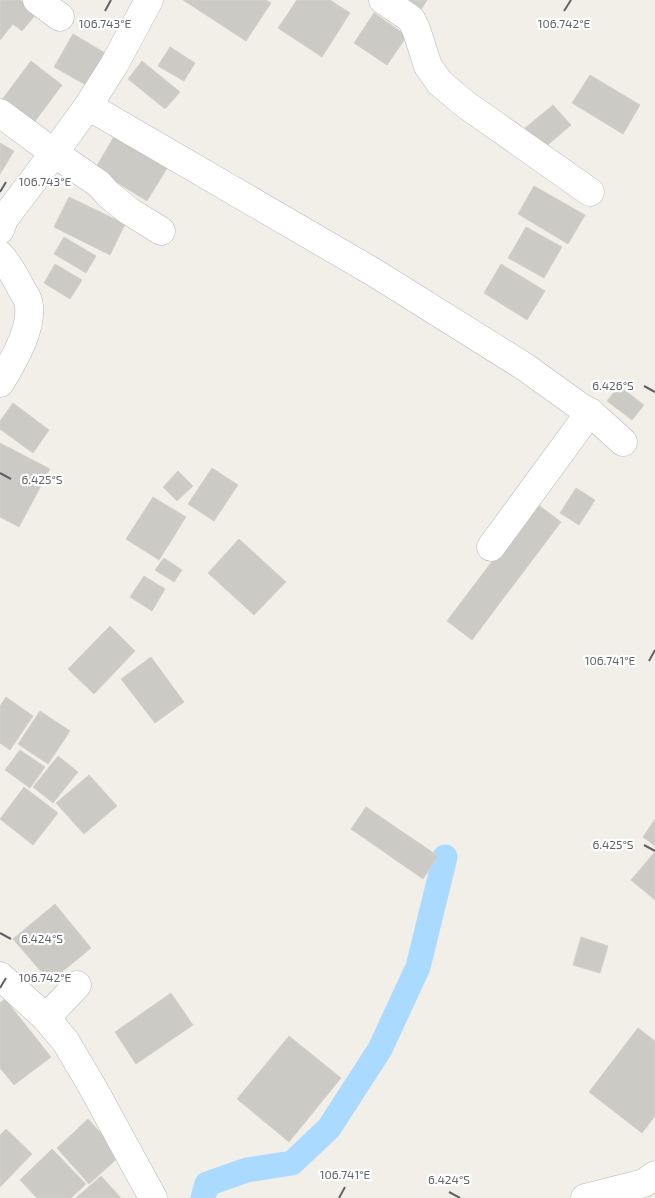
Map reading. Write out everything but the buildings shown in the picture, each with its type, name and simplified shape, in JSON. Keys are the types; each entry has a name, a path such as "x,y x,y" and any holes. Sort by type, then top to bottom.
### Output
{"street":[{"path":"37,0 60,17"},
{"path":"0,230 4,219 54,154 114,66 149,0"},
{"path":"383,0 410,19 416,29 428,66 440,83 480,114 590,192"},
{"path":"88,106 375,274 525,367 580,405 623,442"},
{"path":"0,113 54,154 99,184 129,211 161,231"},
{"path":"0,256 8,265 28,301 30,315 26,331 14,360 0,384"},
{"path":"491,547 580,405"},
{"path":"0,976 46,1018 66,1042 94,1088 153,1198"},
{"path":"46,1018 77,985"},
{"path":"585,1198 644,1183 655,1175"}],"waterway":[{"path":"203,1198 207,1184 247,1170 292,1163 329,1128 380,1049 418,967 445,857"}]}
